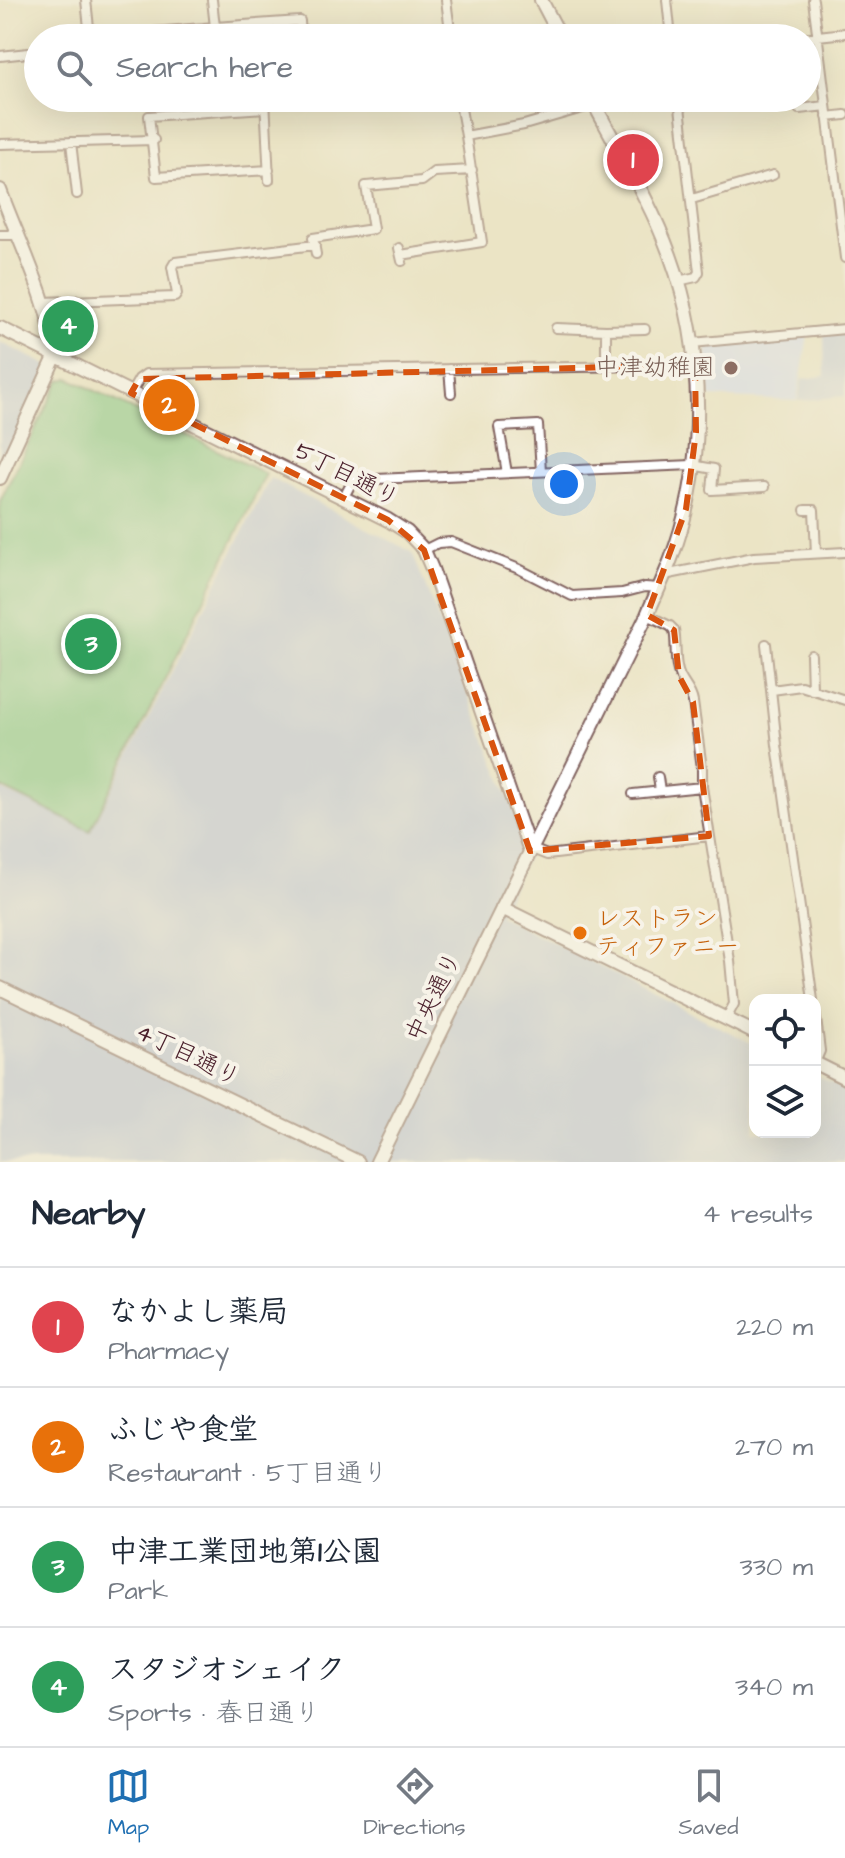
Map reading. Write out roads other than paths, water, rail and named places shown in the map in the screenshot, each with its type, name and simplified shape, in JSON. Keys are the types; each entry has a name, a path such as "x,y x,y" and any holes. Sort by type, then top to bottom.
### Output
{"street":[{"path":"86,0 89,24"},
{"path":"212,0 215,24"},
{"path":"446,0 449,24"},
{"path":"541,0 554,24"},
{"path":"667,0 670,24"},
{"path":"813,0 816,24"},
{"path":"258,24 300,21 300,24"},
{"path":"821,35 845,33"},
{"path":"0,56 24,53"},
{"path":"821,67 845,258"},
{"path":"821,107 826,106"},
{"path":"148,112 154,140 156,190"},
{"path":"156,177 269,175 266,112"},
{"path":"400,254 482,242 462,112"},
{"path":"466,136 524,125 561,112"},
{"name":"中央通り","path":"377,1162 647,615 686,509 696,432 695,365 687,310 652,213 599,112"},
{"path":"678,281 696,277 699,272 681,112"},
{"path":"827,117 845,115"},
{"path":"0,144 154,140"},
{"path":"71,142 77,194"},
{"path":"834,168 845,164"},
{"path":"43,302 175,297 172,267 175,262 315,250 313,238 373,229 366,186 422,181 434,172 472,170"},
{"path":"692,199 732,191 768,179"},
{"path":"0,190 43,302 56,355 0,478"},
{"path":"0,235 16,235"},
{"path":"562,326 606,330 639,326"},
{"name":"5丁目通り","path":"0,328 344,497 407,532 424,550"},
{"path":"692,343 845,329"},
{"path":"606,330 606,366"},
{"path":"131,393 146,374 385,375 449,369 695,365"},
{"path":"449,369 451,393"},
{"path":"507,473 499,427 538,425 541,471"},
{"path":"344,497 353,480 692,465 714,469 712,490 764,487"},
{"path":"805,510 814,510 816,553"},
{"path":"709,836 547,855 531,850 424,550 438,543 451,542 519,569 572,596 622,593 754,557 845,552"},
{"path":"647,615 674,630 673,647 679,676 691,691 734,1004 726,1019"},
{"path":"766,644 812,994"},
{"path":"811,655 812,690"},
{"path":"772,690 801,686 845,700"},
{"path":"658,777 660,791"},
{"path":"633,794 702,787"},
{"path":"502,908 749,1030"},
{"name":"4丁目通り","path":"0,988 358,1162"},
{"path":"821,1066 845,1078"}],"place":[{"name":"なかよし薬局","path":"633,160"},
{"name":"スタジオシェイク","path":"68,326"},
{"name":"中津幼稚園","path":"731,368"},
{"name":"ふじや食堂","path":"169,405"},
{"name":"中津工業団地第1公園","path":"91,644"},
{"name":"レストラン ティファニー","path":"580,933"}]}
